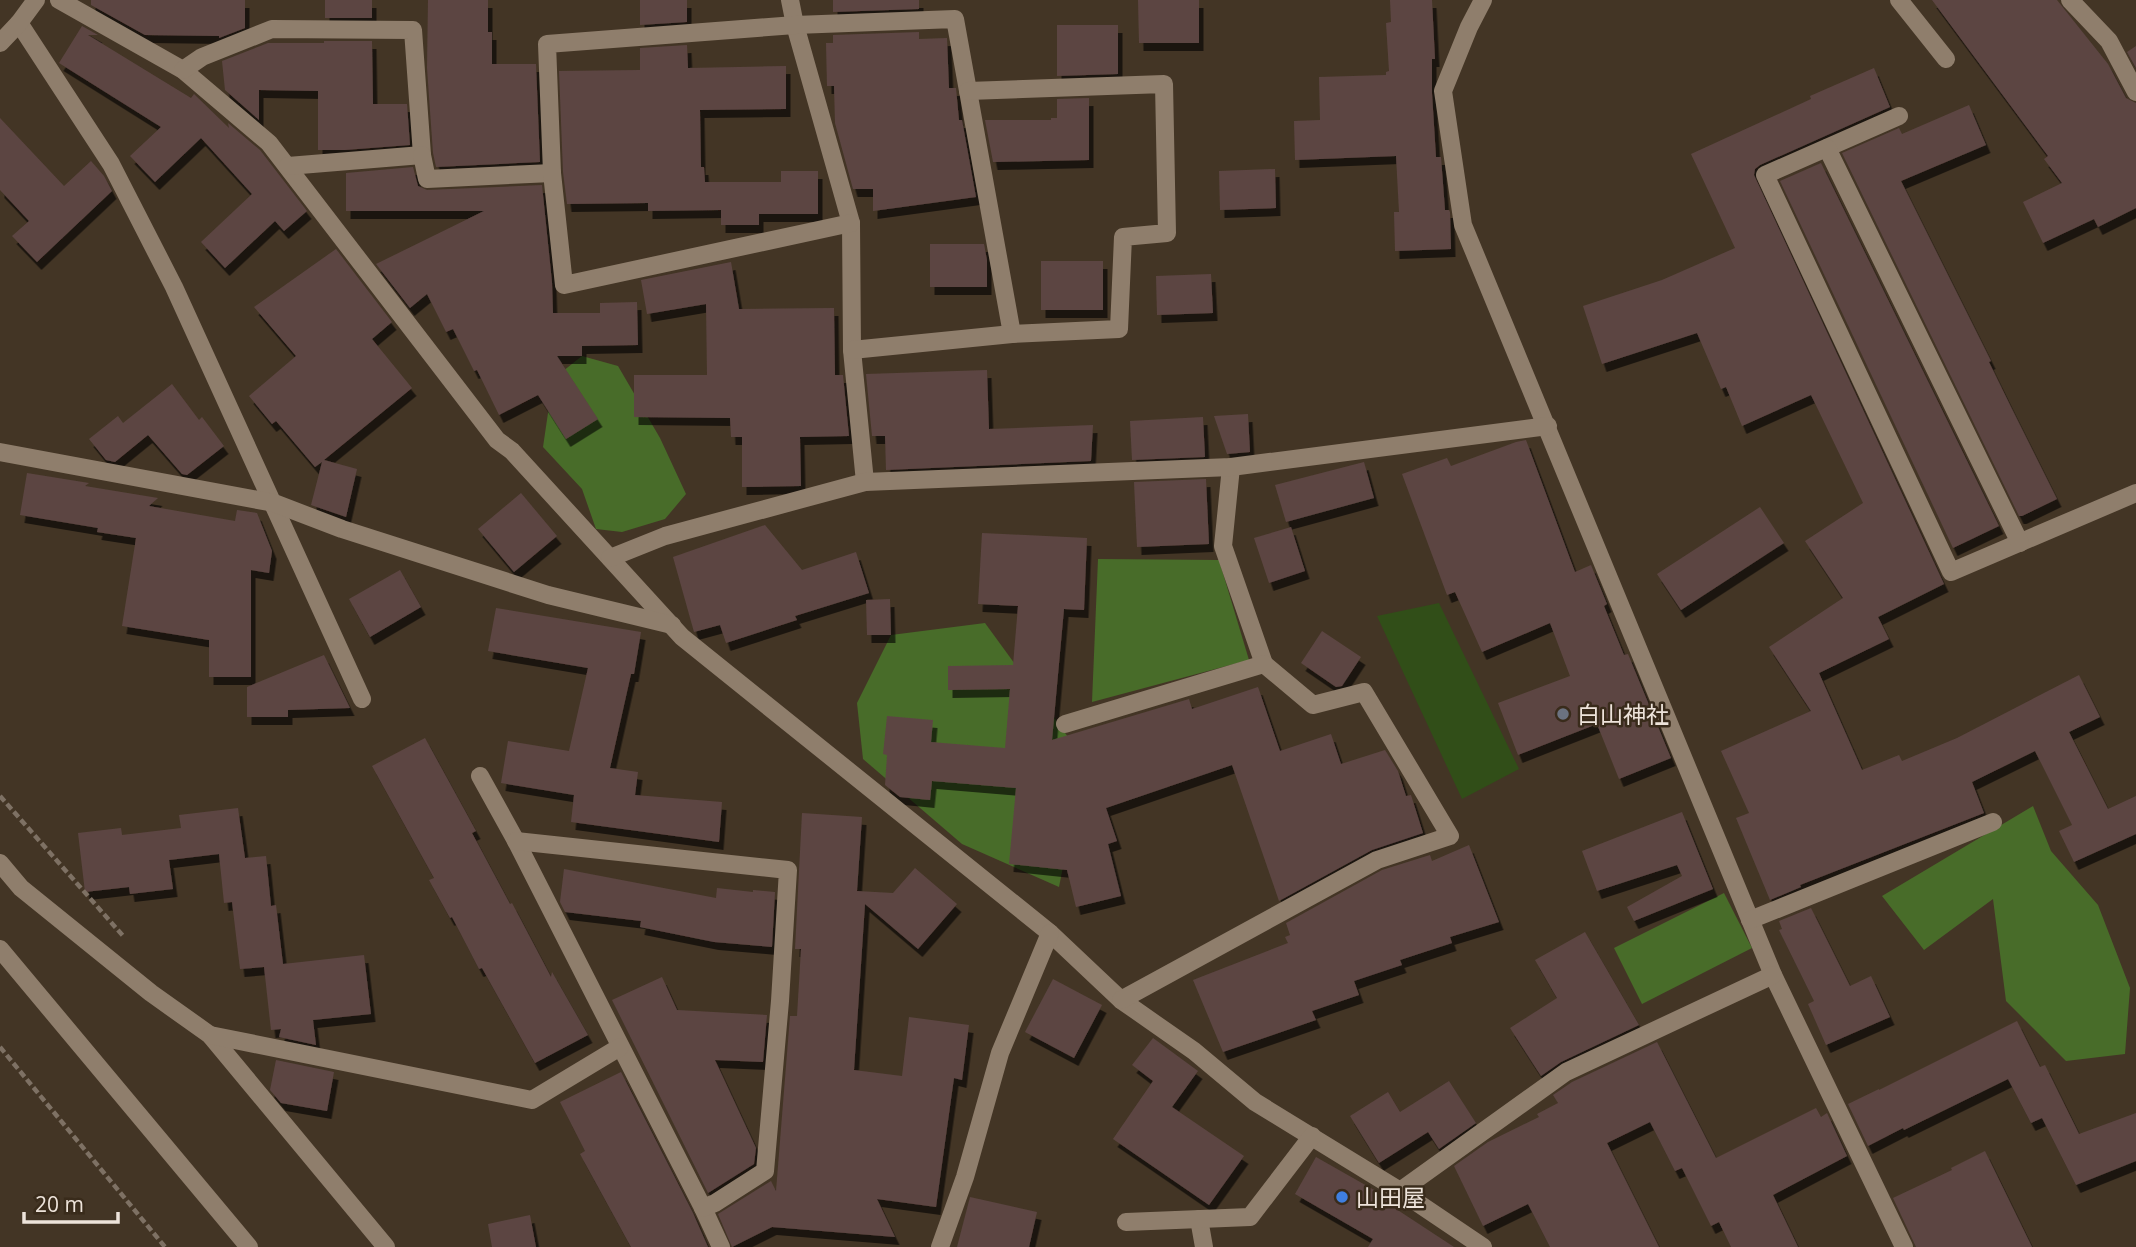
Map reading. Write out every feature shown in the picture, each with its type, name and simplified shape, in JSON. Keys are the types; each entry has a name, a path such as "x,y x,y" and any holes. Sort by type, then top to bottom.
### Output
{"street":[{"path":"0,43 36,0"},
{"path":"59,0 183,69 269,143 497,440 512,451 682,637 1051,933 1121,1000 1194,1051 1255,1101 1400,1191 1458,1240 1483,1247"},
{"path":"790,0 851,223 852,350 864,482"},
{"path":"1483,0 1443,92 1464,225 1773,975 1904,1247"},
{"path":"1899,0 1946,59"},
{"path":"2070,0 2109,41 2136,92"},
{"path":"851,223 564,285 552,173 547,44 795,25 955,19 1012,334"},
{"path":"19,23 111,164 174,287 362,699"},
{"path":"183,69 202,57 272,29 412,30 426,179 552,173"},
{"path":"852,350 1012,334 1119,329 1123,237 1167,233 1164,84 968,92"},
{"path":"1899,116 1765,175 1951,572 2136,493"},
{"path":"1827,148 2020,543"},
{"path":"288,166 422,155"},
{"path":"610,558 665,536 864,482 1231,467 1548,426"},
{"path":"0,452 274,503 548,595 672,625"},
{"path":"1121,1000 1377,860 1450,836 1364,692 1313,705 1264,664 1223,546 1231,467"},
{"path":"1065,724 1264,664"},
{"path":"480,776 516,841 721,1247"},
{"path":"1750,920 1993,822"},
{"path":"516,841 788,870 765,1171 703,1208"},
{"path":"0,863 21,888 151,993 210,1035 386,1247"},
{"path":"940,1247 965,1177 1000,1054 1051,933"},
{"path":"0,949 249,1247"},
{"path":"1400,1191 1566,1072 1773,975"},
{"path":"210,1035 532,1100 620,1047"},
{"path":"1126,1222 1250,1217 1312,1136"},
{"path":"1199,1219 1204,1247"}],"path":[{"path":"0,796 128,941"},
{"path":"0,1047 165,1247"}],"green space":[{"path":"582,356 618,366 660,438 686,494 665,519 622,532 596,529 582,489 543,447 553,379"},
{"path":"1098,559 1219,560 1249,660 1092,702"},
{"path":"1439,603 1519,769 1462,799 1377,616"},
{"path":"985,623 1084,759 1059,887 962,844 863,759 857,703 891,635"},
{"path":"2033,806 2051,851 2098,905 2130,988 2125,1054 2066,1061 2006,1001 1993,899 1924,950 1882,896"},
{"path":"1724,893 1752,948 1642,1004 1614,948"}],"building":[{"path":"91,0 245,0 245,28 219,38 145,35 91,5"},
{"path":"325,0 372,0 372,18 325,18"},
{"path":"428,0 488,0 492,64 536,64 540,162 436,167 427,68"},
{"path":"640,0 687,0 687,22 640,25"},
{"path":"833,0 919,0 919,9 833,12"},
{"path":"1138,0 1199,0 1199,43 1139,43"},
{"path":"1390,0 1432,0 1435,59 1432,59 1432,93 1436,157 1441,157 1445,210 1450,212 1451,249 1395,251 1394,212 1399,212 1396,156 1295,160 1294,121 1320,120 1319,77 1386,75 1389,71 1386,23 1391,22"},
{"path":"1932,0 2057,0 2108,64 2126,98 2136,103 2136,208 2098,227 2094,219 2043,243 2023,202 2062,183 2044,159 2048,156"},
{"path":"1057,25 1118,25 1118,74 1057,76"},
{"path":"82,26 98,35 88,35 191,98 194,94 229,128 228,123 260,150 307,211 284,231 275,221 225,268 201,242 252,194 201,138 155,182 130,156 161,127 59,63"},
{"path":"919,32 919,39 947,38 949,88 956,88 959,120 962,120 976,197 873,211 873,189 853,189 835,123 834,86 827,86 826,43 833,43 833,35"},
{"path":"372,41 373,104 407,104 410,145 318,150 318,91 259,90 259,120 225,90 222,61 268,43"},
{"path":"687,45 688,68 786,66 786,109 700,110 701,167 704,167 705,182 781,182 781,171 818,171 818,214 759,214 759,225 721,225 721,210 648,211 648,203 567,204 559,71 640,70 640,48"},
{"path":"2136,46 2136,68 2127,52"},
{"path":"1874,68 1890,107 1760,165 1755,169 1754,175 1944,584 1878,617 1889,639 1819,673 1862,770 1899,755 1902,761 1957,738 2079,675 2100,717 2069,732 2108,809 2136,796 2136,834 2074,862 2059,831 2072,825 2035,751 1972,782 1984,813 1800,885 1801,887 1770,900 1736,818 1749,813 1721,751 1811,711 1769,647 1843,598 1805,541 1863,503 1811,395 1742,426 1726,387 1721,389 1697,333 1602,364 1583,306 1662,280 1735,248 1691,154"},
{"path":"1089,98 1089,160 993,162 985,120 1051,120 1057,118 1057,99"},
{"path":"1969,105 1986,145 1901,181 2057,499 2022,516 2019,516 1842,153 1899,128 1902,134"},
{"path":"0,118 64,186 91,161 112,191 37,262 12,236 29,221 0,190"},
{"path":"1821,163 1999,526 1953,548 1780,181"},
{"path":"413,167 418,186 427,190 542,185 553,313 600,313 600,303 637,302 638,345 582,346 582,356 557,356 598,419 566,439 538,395 499,415 453,329 446,332 427,294 410,308 376,264 484,211 346,211 346,173"},
{"path":"1275,169 1276,208 1220,210 1219,171"},
{"path":"930,244 984,244 987,287 930,287"},
{"path":"336,249 392,322 372,339 412,388 324,460 357,469 346,517 311,505 322,462 315,467 276,421 272,424 249,396 296,356 254,307"},
{"path":"1041,261 1103,261 1103,310 1041,310"},
{"path":"731,262 739,309 834,308 835,375 843,375 849,436 800,437 801,486 742,487 742,437 731,437 730,418 634,417 634,375 707,375 706,304 647,314 641,280"},
{"path":"1211,274 1213,313 1157,315 1156,276"},
{"path":"987,370 989,429 1093,425 1091,461 886,470 885,436 872,436 866,374"},
{"path":"172,384 199,420 202,417 224,446 187,475 182,474 148,435 115,462 106,460 89,439 118,416 123,423"},
{"path":"1248,414 1250,452 1227,454 1214,416"},
{"path":"1203,417 1205,457 1132,460 1130,421"},
{"path":"1526,440 1575,572 1591,565 1624,655 1628,654 1671,758 1619,779 1597,724 1518,755 1498,703 1570,676 1550,623 1482,652 1455,592 1447,595 1402,474 1447,458 1451,466"},
{"path":"1364,462 1374,498 1286,522 1275,485"},
{"path":"27,473 158,498 149,506 235,521 237,510 257,513 272,551 269,573 251,570 251,677 209,677 209,640 122,626 136,538 97,532 98,528 20,515"},
{"path":"1206,479 1209,544 1137,547 1134,482"},
{"path":"521,493 557,536 514,572 478,529"},
{"path":"1760,507 1784,543 1681,610 1657,574"},
{"path":"765,525 802,570 856,552 869,593 795,616 797,620 726,643 720,625 694,632 673,557"},
{"path":"1291,527 1305,571 1269,583 1254,538"},
{"path":"982,533 1087,538 1084,610 1064,609 1052,740 1189,699 1192,709 1258,687 1280,751 1331,734 1341,764 1385,750 1398,771 1406,796 1411,795 1423,833 1372,850 1279,901 1232,765 1106,808 1117,841 1108,844 1121,896 1076,907 1067,870 1009,864 1016,788 932,781 930,800 900,797 885,785 887,755 883,754 887,716 933,720 931,742 1005,748 1010,689 948,690 948,666 1013,665 1018,606 978,604"},
{"path":"400,570 421,607 370,637 349,599"},
{"path":"890,599 891,635 867,635 866,600"},
{"path":"496,608 641,632 634,674 631,674 610,768 638,772 635,795 722,802 719,842 571,822 574,795 501,783 508,741 569,751 588,668 488,651"},
{"path":"1322,631 1361,657 1342,686 1336,687 1301,663"},
{"path":"324,655 350,708 288,710 288,717 247,717 247,687"},
{"path":"425,738 476,831 472,833 510,904 512,903 551,977 552,972 588,1035 535,1063 429,880 434,878 372,766"},
{"path":"238,808 245,858 266,856 271,906 276,905 283,964 364,955 371,1014 313,1020 316,1045 279,1037 281,1029 271,1030 264,967 240,969 232,902 224,903 219,854 169,860 173,889 130,894 129,887 85,892 78,833 121,828 122,835 181,828 179,815"},
{"path":"1682,812 1713,889 1634,921 1627,907 1682,876 1677,865 1597,891 1582,851"},
{"path":"802,813 862,817 857,891 893,893 915,868 957,904 918,949 865,904 854,1070 902,1076 909,1017 969,1025 962,1080 954,1078 936,1207 877,1199 895,1237 772,1227 732,1247 718,1214 771,1181 776,1191 790,1016 797,1016 801,949 795,949"},
{"path":"1469,845 1499,922 1450,937 1452,943 1400,960 1402,965 1354,981 1359,995 1312,1011 1316,1020 1223,1052 1193,980 1288,943 1285,937 1290,935 1286,923 1382,870 1430,855 1432,861"},
{"path":"564,869 716,898 717,888 775,892 772,947 714,942 640,927 641,921 565,912 560,902"},
{"path":"1811,908 1850,986 1871,976 1890,1017 1826,1045 1808,1004 1814,1001 1779,930 1782,929 1779,921"},
{"path":"1585,932 1639,1025 1561,1062 1541,1076 1510,1028 1557,998 1535,960"},
{"path":"662,977 677,1010 767,1015 763,1062 715,1060 756,1148 754,1164 708,1193 612,1000"},
{"path":"1053,979 1102,1005 1074,1058 1025,1032"},
{"path":"2017,1021 2040,1067 2045,1065 2079,1134 2136,1113 2136,1161 2076,1185 2042,1118 2031,1123 2008,1079 1868,1146 1848,1104"},
{"path":"1153,1038 1198,1071 1172,1107 1244,1156 1209,1205 1113,1139 1153,1081 1132,1065"},
{"path":"1657,1042 1716,1158 1816,1108 1821,1117 1827,1113 1847,1156 1773,1195 1798,1247 1731,1247 1719,1222 1711,1226 1682,1168 1675,1171 1650,1122 1607,1143 1659,1247 1550,1247 1528,1204 1483,1226 1454,1166 1488,1142 1539,1117 1537,1114 1558,1103 1553,1095 1572,1082"},
{"path":"276,1060 334,1072 327,1111 281,1103 270,1090"},
{"path":"621,1072 708,1247 631,1247 580,1154 585,1151 560,1102"},
{"path":"1449,1081 1476,1123 1439,1149 1428,1132 1379,1163 1350,1116 1388,1092 1400,1112"},
{"path":"1985,1151 2032,1247 1916,1247 1893,1198"},
{"name":"山田屋","path":"1316,1157 1390,1199 1387,1203 1454,1247 1368,1247 1373,1239 1295,1194"},
{"path":"970,1197 1037,1212 1029,1247 957,1247"},
{"path":"530,1215 536,1247 492,1247 488,1224"}],"place":[{"name":"白山神社","path":"1563,714"},
{"name":"山田屋","path":"1342,1197"}]}
